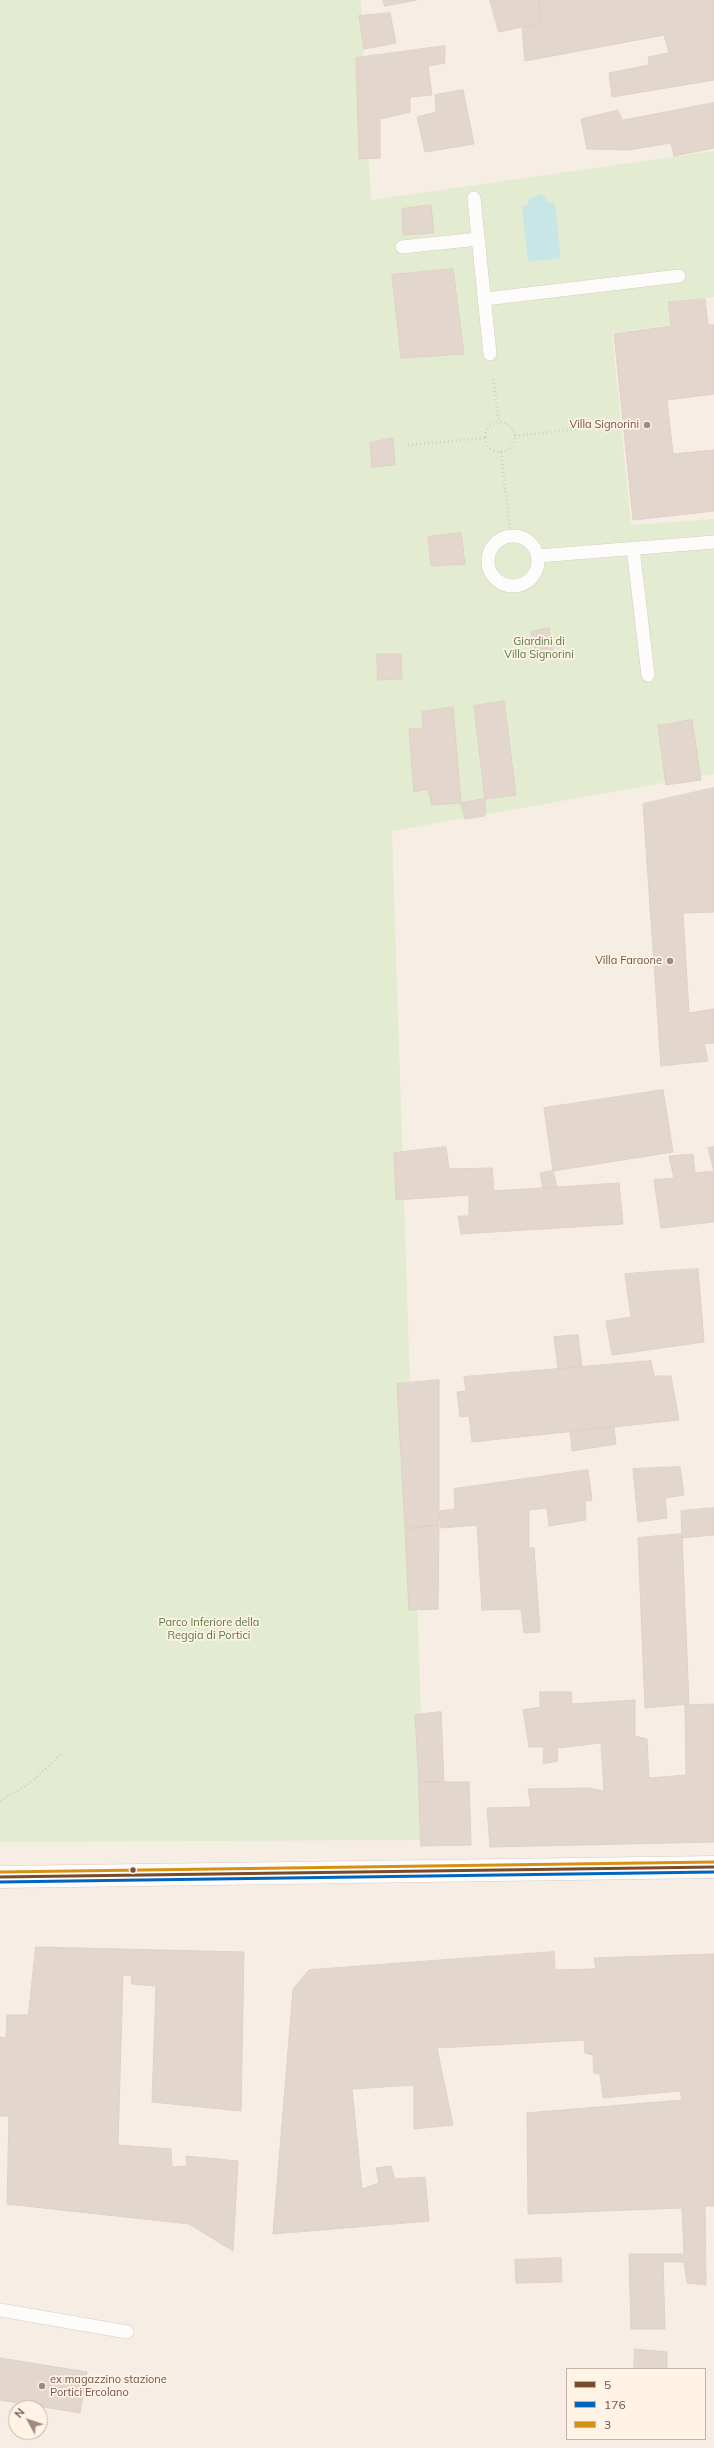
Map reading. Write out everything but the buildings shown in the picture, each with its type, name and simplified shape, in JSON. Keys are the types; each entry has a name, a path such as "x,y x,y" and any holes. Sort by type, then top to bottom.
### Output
{"street":[{"path":"0,1877 714,1867"}],"lane":[{"path":"474,198 490,354"},
{"path":"402,247 478,240"},
{"path":"485,299 679,276"},
{"path":"511,537 526,539 534,546 538,556 538,568 533,578 524,585 513,587 502,584 493,576 488,566 489,555 494,545 503,538 511,537"},
{"path":"538,556 714,542"},
{"path":"633,548 648,675"},
{"path":"0,2310 127,2332"}],"path":[{"path":"490,354 499,422"},
{"path":"499,422 507,423 513,429 515,436 514,444 508,450 501,452 493,451 485,438 486,431 491,424 499,422"},
{"path":"515,436 605,426"},
{"path":"408,445 485,438"},
{"path":"501,452 511,537"},
{"path":"0,1800 30,1783 61,1754"}],"green space":[{"name":"Parco Inferiore della Reggia di Portici","path":"0,0 361,0 371,200 714,151 714,297 667,301 670,325 612,333 631,525 714,519 714,774 392,831 425,1840 0,1842"}],"water":[{"path":"540,194 546,197 548,203 555,203 561,258 528,262 522,206 528,206 529,199"}],"transit line":[{"name":"3","path":"0,1872 714,1862"},
{"name":"5","path":"0,1877 714,1867"},
{"name":"176","path":"0,1882 714,1872"}],"place":[{"name":"Villa Signorini","path":"647,425"},
{"name":"Villa Faraone","path":"670,961"},
{"name":"ex magazzino stazione Portici Ercolano","path":"42,2386"}],"park label":[{"name":"Giardini di Villa Signorini","path":"539,648"}]}
